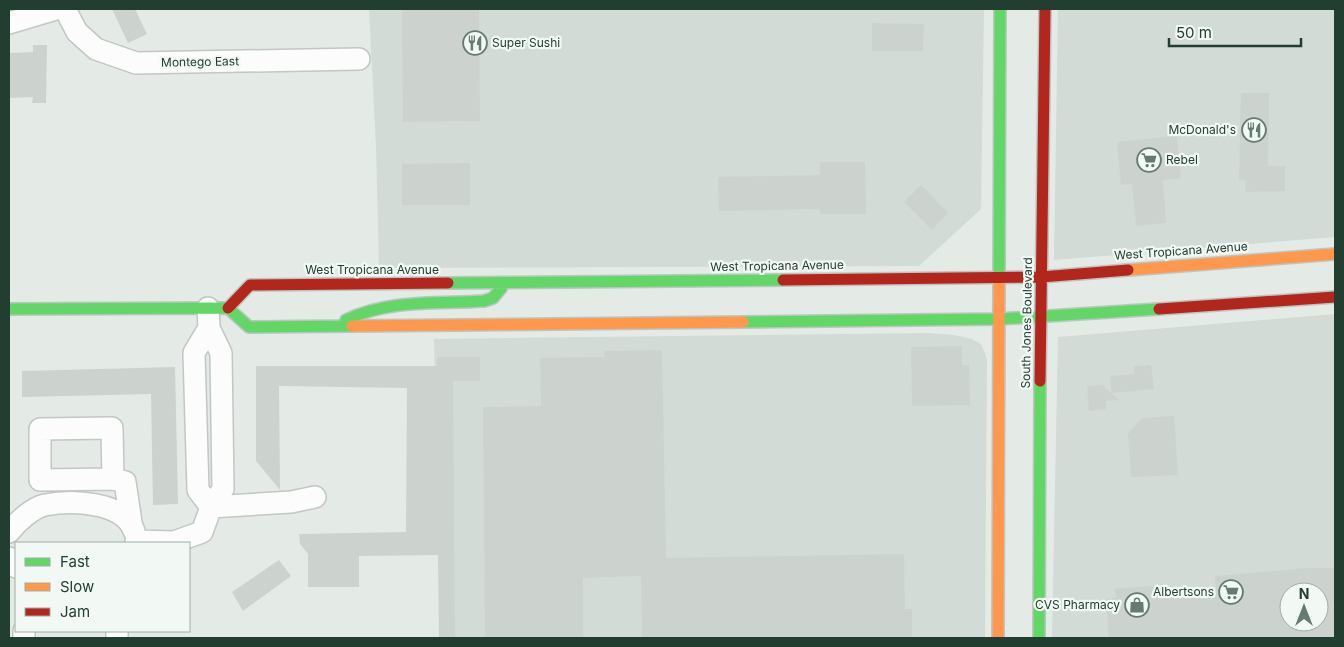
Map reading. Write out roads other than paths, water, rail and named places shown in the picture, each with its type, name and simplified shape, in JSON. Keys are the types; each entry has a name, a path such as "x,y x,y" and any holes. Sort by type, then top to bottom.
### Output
{"main road":[{"path":"998,638 1000,9"},
{"name":"South Jones Boulevard","path":"1039,638 1040,317 1045,9"},
{"name":"West Tropicana Avenue","path":"215,315 250,285 1041,277 1335,254"},
{"path":"337,326 361,312 384,305 484,301 493,298 504,283"},
{"path":"9,309 215,315 249,327 999,319 1335,297"}],"street":[{"path":"9,22 56,9"},
{"name":"Montego East","path":"65,9 77,32 96,48 136,63 359,59"},
{"path":"9,532 17,522 44,505 92,504 110,507 134,535 174,542 202,532 211,507 223,489 221,353 215,315"},
{"path":"113,479 125,482 134,535"},
{"path":"211,507 291,502 316,497"}],"place":[{"name":"Super Sushi","path":"475,43"},
{"name":"McDonald's","path":"1254,130"},
{"name":"Rebel","path":"1149,160"},
{"name":"Albertsons","path":"1231,592"},
{"name":"CVS Pharmacy","path":"1137,605"}]}
